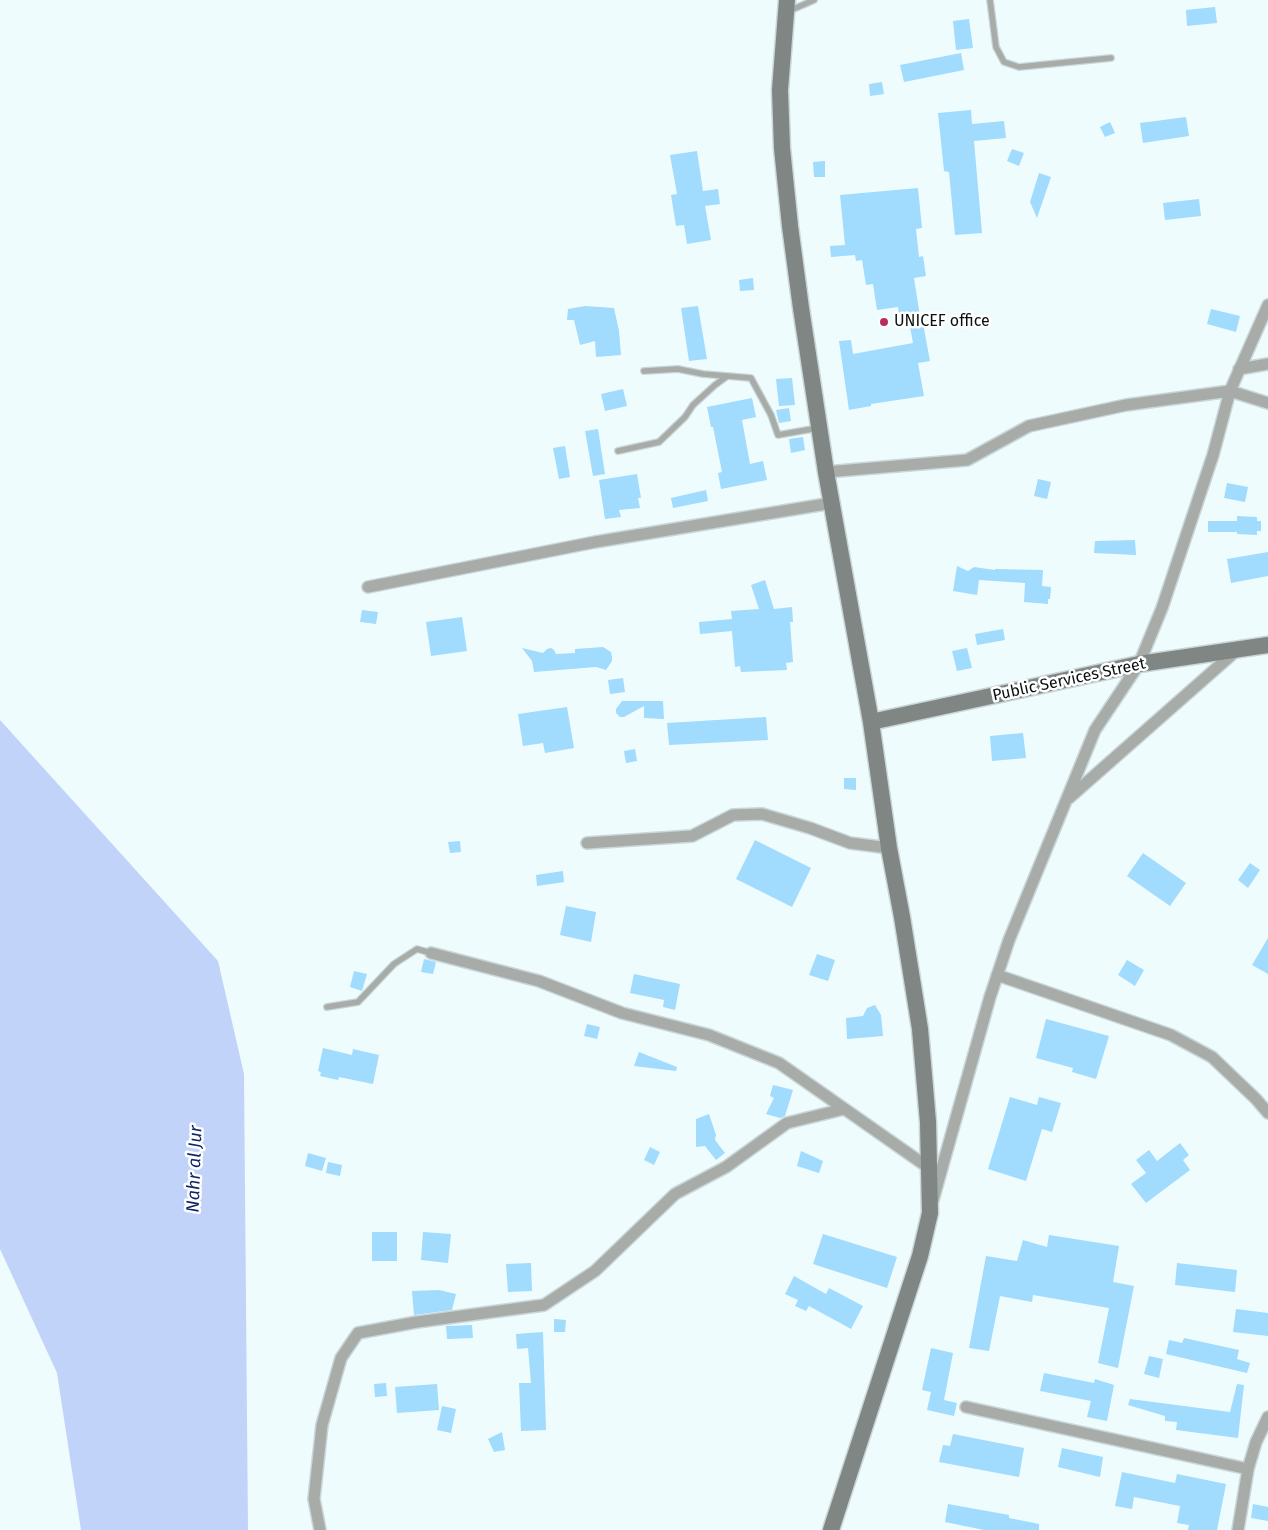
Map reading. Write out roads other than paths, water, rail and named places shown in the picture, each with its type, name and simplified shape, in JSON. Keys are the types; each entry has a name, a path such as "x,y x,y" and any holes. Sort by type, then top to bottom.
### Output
{"street":[{"path":"786,6 780,90 782,148 801,308 826,472 871,722 889,848 920,1029 928,1122 930,1213"},
{"path":"831,1530 910,1290 990,997 1009,940 1096,730 1139,664 1162,608 1213,455 1230,391 1268,306"},
{"path":"1239,369 1268,364"},
{"path":"826,472 967,460 1029,426 1126,405 1230,391 1268,403"},
{"path":"368,587 595,542 832,503"},
{"name":"Public Services Street","path":"871,722 1139,664 1268,645"},
{"path":"1066,801 1237,650"},
{"path":"588,843 692,836 733,815 762,814 810,828 850,843 889,848"},
{"path":"431,953 539,980 622,1013 709,1035 779,1063 929,1168"},
{"path":"997,975 1170,1035 1212,1057 1268,1113"},
{"path":"320,1530 314,1499 322,1425 340,1358 358,1333 417,1322 544,1305 594,1271 675,1194 726,1167 787,1124 844,1109"},
{"path":"966,1408 1248,1470"},
{"path":"1238,1530 1248,1470 1256,1442 1268,1417"}],"lane":[{"path":"786,6 814,0"},
{"path":"990,0 996,47 1004,62 1018,67 1111,58"},
{"path":"644,371 678,368 726,377 751,378 771,414 778,435 820,428"},
{"path":"618,451 659,442 685,417 693,405 726,377"},
{"path":"327,1007 358,1002 394,964 417,949 431,953"}],"water":[{"name":"Nahr al Jur","path":"0,720 218,961 244,1074 248,1530 81,1530 57,1373 0,1249"}],"place":[{"name":"UNICEF office","path":"884,322"}]}
